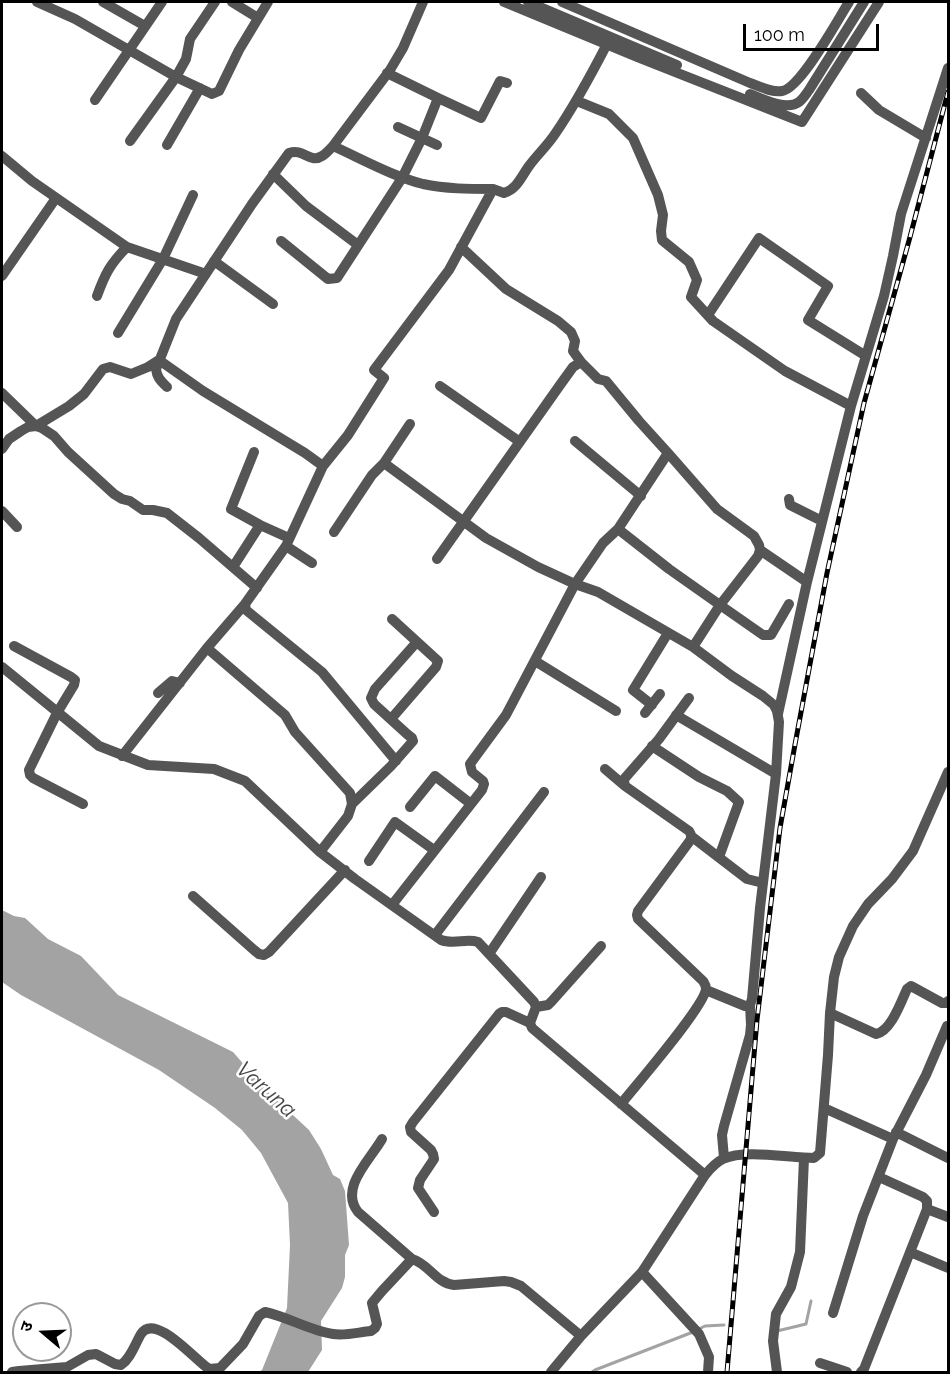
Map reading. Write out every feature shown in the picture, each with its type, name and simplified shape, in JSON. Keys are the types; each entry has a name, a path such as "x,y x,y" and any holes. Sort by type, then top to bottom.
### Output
{"street":[{"path":"37,2 75,19 176,77 212,93 219,91 239,50 268,2"},
{"path":"103,2 145,26"},
{"path":"95,100 162,2"},
{"path":"130,141 176,77 186,59 190,39 215,2"},
{"path":"232,2 258,18"},
{"path":"167,387 157,375 159,360 176,319 214,261 289,153 298,151 316,159 323,156 333,146 390,70 403,48 423,2"},
{"path":"504,2 802,122 879,2"},
{"path":"528,2 709,79 774,103 789,105 799,102 809,90 864,2"},
{"path":"562,2 750,83 780,91 790,87 806,70 849,2"},
{"path":"333,146 402,178 456,189 493,189 504,193 516,185 556,133 577,101 608,44"},
{"path":"778,715 807,582 851,406 884,296 901,214 948,68"},
{"path":"387,73 481,118 500,81 507,83"},
{"path":"166,145 200,88"},
{"path":"861,93 879,110 926,138"},
{"path":"282,241 324,276 337,278 402,178 422,138 438,98"},
{"path":"577,101 604,112 633,138 658,195 663,215 662,240 689,262 697,280 691,297 713,321 785,371 851,406"},
{"path":"398,127 437,145"},
{"path":"2,156 32,181 127,247 206,274"},
{"path":"273,174 306,206 358,245"},
{"path":"122,756 257,588 287,542 323,466 348,435 384,378 374,370 448,270 493,189"},
{"path":"117,333 163,259 193,195"},
{"path":"2,276 56,198"},
{"path":"708,315 759,238 828,286 808,320 866,356"},
{"path":"97,296 113,261 127,247"},
{"path":"461,247 506,289 558,321 571,332 574,341 573,351 581,362 598,379 606,381 717,509 754,536 759,545 758,556 720,604 693,647"},
{"path":"214,261 273,304"},
{"path":"159,360 323,466"},
{"path":"2,449 15,434 28,427 36,426 69,406 84,394 103,369 110,367 131,374 159,360"},
{"path":"437,559 568,373 581,362"},
{"path":"440,386 520,442"},
{"path":"2,393 36,426 54,436 119,497 143,510 167,513 257,588"},
{"path":"334,532 372,475 384,463 411,424"},
{"path":"575,441 641,496"},
{"path":"254,452 231,509 287,542 312,563"},
{"path":"392,905 482,790 483,781 472,772 470,764 500,724 575,584 603,543 618,529 668,453"},
{"path":"384,463 476,532 525,560 575,584 598,592 693,647 774,705 779,722 776,774 750,1005 752,1025 722,1135 724,1158"},
{"path":"789,499 790,505 822,521"},
{"path":"2,511 17,527"},
{"path":"233,567 260,525"},
{"path":"618,529 669,569 763,635 771,635 789,604"},
{"path":"760,550 807,582"},
{"path":"245,604 246,610 321,672 396,761"},
{"path":"391,719 437,664 437,659 416,643 392,619"},
{"path":"660,694 648,709 633,690 668,633"},
{"path":"320,852 348,816 352,804 396,761 413,740 374,704 371,698 375,689 416,643"},
{"path":"14,646 74,679 74,685 57,713 29,770 33,778 83,804"},
{"path":"207,648 285,715 295,732 350,793 352,804"},
{"path":"535,661 616,711"},
{"path":"2,667 99,746 148,765 214,769 245,781 320,852 441,940 478,942 532,999 536,1008 530,1023"},
{"path":"158,693 172,681 180,683"},
{"path":"626,786 625,778 689,698"},
{"path":"676,715 776,774"},
{"path":"652,746 694,774 727,790 739,802 719,857"},
{"path":"605,769 688,831 691,836 747,879 763,883"},
{"path":"551,1372 581,1336 642,1272 705,1175 716,1163 724,1158 744,1154 814,1158 820,1152 825,1108 830,1012 834,977 840,957 846,940 868,904 892,879 913,851 948,772"},
{"path":"410,807 435,776 471,804"},
{"path":"435,935 544,792"},
{"path":"369,861 395,822 434,850"},
{"path":"621,1104 693,1015 706,990 703,981 638,920 637,915 691,836"},
{"path":"193,896 254,950 264,955 345,870"},
{"path":"489,954 541,877"},
{"path":"536,1008 548,1005 601,946"},
{"path":"830,1012 876,1034 883,1033 888,1027 907,989 911,986 942,1003 948,1001"},
{"path":"706,990 745,1006 750,1005"},
{"path":"434,1212 418,1188 420,1180 434,1160 434,1154 411,1132 410,1127 502,1012 530,1023 532,1028 705,1175"},
{"path":"833,1313 863,1216 895,1136 926,1075 947,1026"},
{"path":"825,1108 948,1158"},
{"path":"382,1139 353,1186 352,1201 358,1212 412,1259 420,1262 446,1284 454,1286 511,1282 521,1286 581,1336"},
{"path":"777,1372 773,1341 776,1314 791,1287 800,1252 804,1158"},
{"path":"861,1372 864,1370 927,1209 927,1201 923,1197 879,1177"},
{"path":"927,1209 948,1217"},
{"path":"910,1252 948,1268"},
{"path":"12,1372 67,1367 88,1355 96,1354 121,1365 126,1362 143,1331 149,1327 156,1328 170,1336 209,1369 217,1370 243,1344 259,1316 265,1312 326,1333 339,1335 372,1331 376,1324 372,1303 412,1259"},
{"path":"642,1272 695,1330 709,1357 708,1372"},
{"path":"820,1363 847,1372"}],"water":[{"name":"Varuna","path":"2,910 25,918 48,939 81,956 118,995 233,1052 268,1092 309,1130 333,1175 340,1179 345,1191 349,1245 345,1255 345,1277 342,1288 321,1321 322,1350 308,1372 258,1372 262,1370 287,1308 290,1245 288,1203 261,1153 242,1130 215,1108 159,1070 21,995 2,982"}],"waterway":[{"path":"777,1331 806,1324 811,1301"},
{"path":"699,1329 705,1326 724,1325"},
{"path":"592,1372 693,1332"}],"railway":[{"path":"727,1372 757,1020 780,828 827,573 864,403 948,92"}]}
